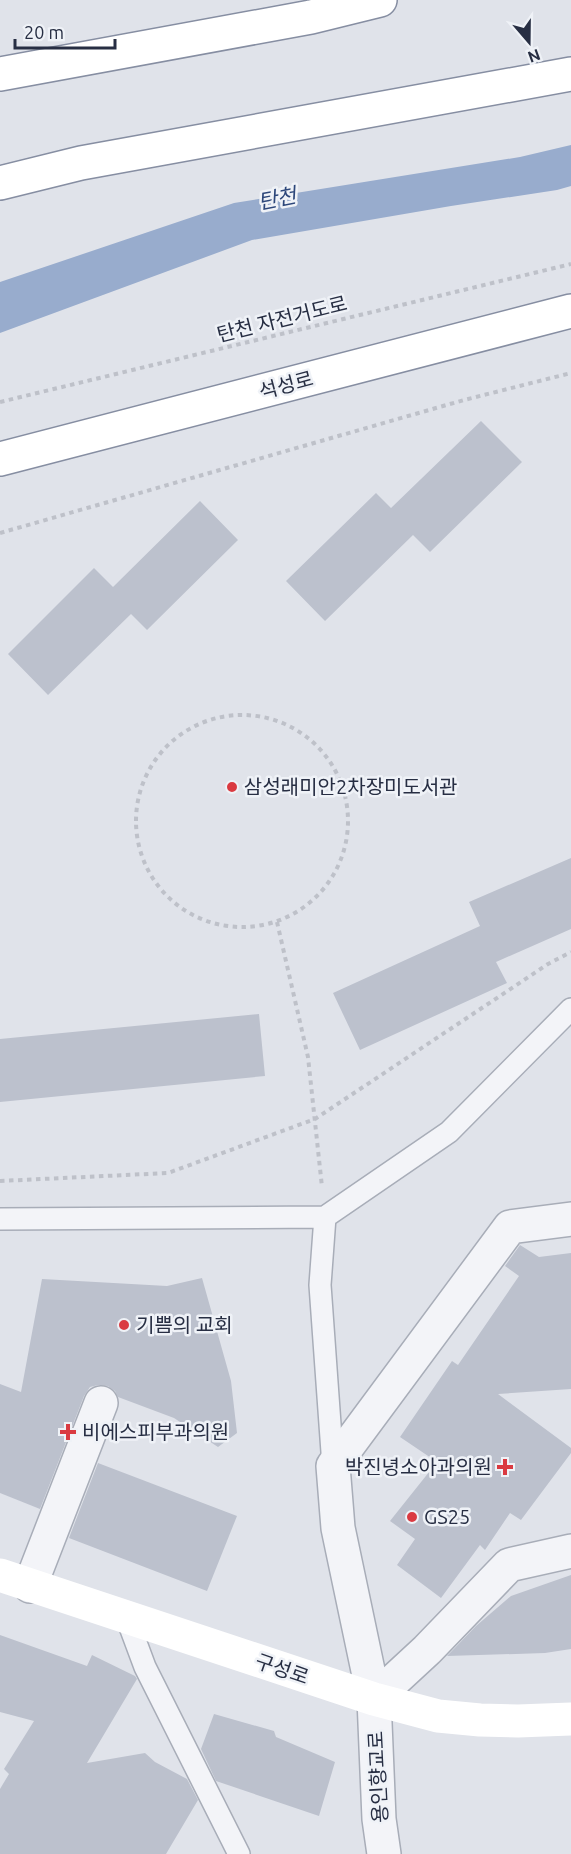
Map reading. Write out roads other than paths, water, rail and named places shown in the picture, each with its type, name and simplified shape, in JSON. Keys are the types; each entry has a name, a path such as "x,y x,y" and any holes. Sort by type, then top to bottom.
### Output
{"main road":[{"path":"0,74 311,17 380,0"},
{"path":"0,183 81,163 571,74"},
{"name":"석성로","path":"0,459 571,311"},
{"name":"구성로","path":"15,1580 374,1699 438,1716 518,1721 571,1719"}],"street":[{"path":"333,1466 510,1227 571,1219"},
{"path":"15,1580 101,1403"},
{"name":"용인향교로","path":"333,1466 338,1528 374,1699 379,1819 384,1854"},
{"path":"374,1699 427,1650 509,1565 571,1551"}],"lane":[{"path":"0,1219 325,1217 449,1132 571,1009"},
{"path":"325,1217 320,1285 333,1466"},
{"path":"126,1616 145,1667 239,1854"}],"water":[{"name":"탄천","path":"571,145 571,186 252,240 0,333 0,282 234,203 520,157"}],"place":[{"name":"삼성래미안2차장미도서관","path":"232,787"},
{"name":"기쁨의 교회","path":"124,1325"},
{"name":"비에스피부과의원","path":"68,1432"},
{"name":"박진녕소아과의원","path":"505,1467"},
{"name":"GS25","path":"412,1517"}]}
